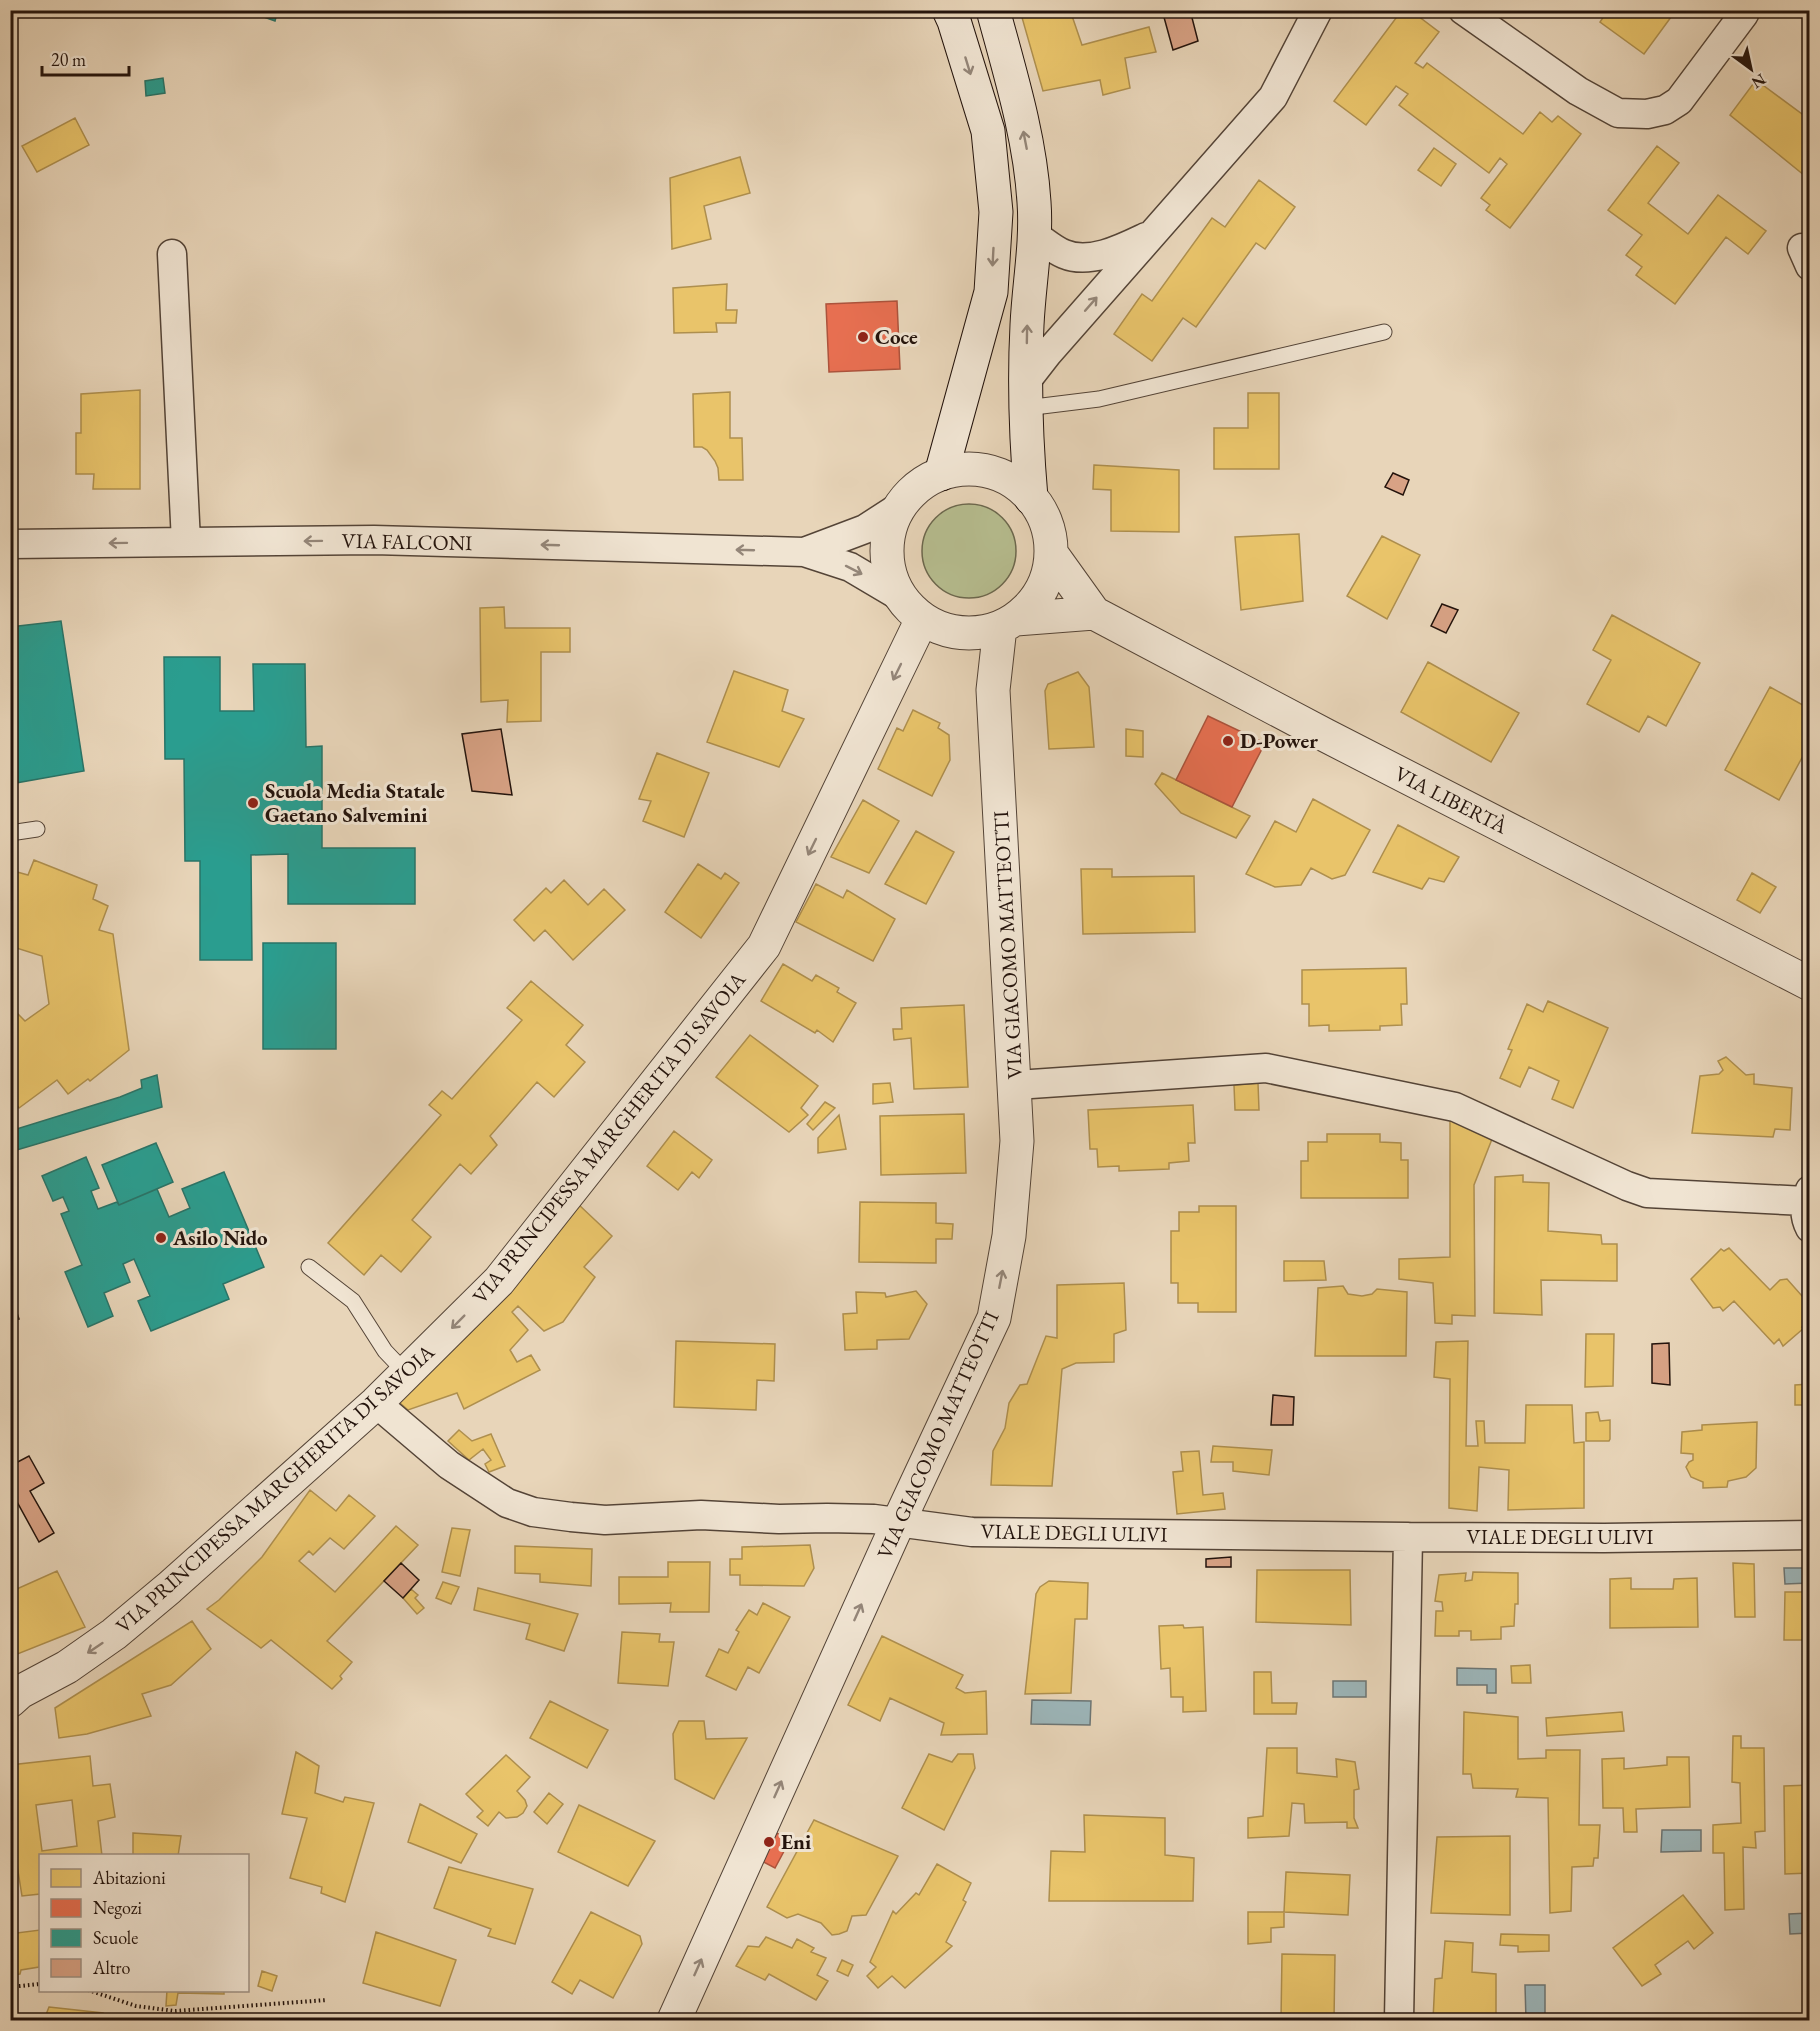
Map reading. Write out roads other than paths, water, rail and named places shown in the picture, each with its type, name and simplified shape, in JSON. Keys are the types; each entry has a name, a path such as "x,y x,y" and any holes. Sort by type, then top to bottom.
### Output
{"street":[{"path":"941,474 991,292 996,212 988,131 949,10"},
{"path":"993,10 1025,140 1034,199 1036,236 1027,325 1025,433 1031,498"},
{"path":"1026,394 1153,233 1273,98 1318,10"},
{"path":"1463,10 1578,91 1618,113 1647,114 1665,110 1679,101 1744,14"},
{"path":"1036,236 1065,254 1086,258 1119,250 1153,233"},
{"path":"172,254 186,542"},
{"path":"1008,623 1033,603 1048,575 1051,553 1050,536 1042,515 1031,498 1017,484 993,472 966,469 941,474 918,487 899,507 891,525 886,552 890,577 899,596 910,609 922,619 949,631 972,634 1008,623 1094,613"},
{"name":"VIA FALCONI","path":"804,552 865,529 899,507"},
{"name":"VIA FALCONI","path":"10,544 374,540 804,552 850,567 899,596"},
{"name":"VIA LIBERTÀ","path":"1051,553 1094,613 1325,735 1809,984"},
{"name":"VIA PRINCIPESSA MARGHERITA DI SAVOIA","path":"14,1696 66,1667 114,1634 169,1588 376,1403 499,1281 764,946 922,619"},
{"name":"VIA GIACOMO MATTEOTTI","path":"674,2020 899,1521 994,1318 1009,1236 1017,1141 1016,1085 993,690 1008,623"},
{"path":"1016,1085 1266,1068 1455,1107 1647,1193 1808,1206"},
{"name":"VIALE DEGLI ULIVI","path":"376,1403 449,1465 507,1503 533,1512 605,1520 701,1515 779,1520 827,1518 899,1521 932,1528 972,1532 1604,1538 1809,1535"},
{"path":"1399,2020 1408,1537"}],"lane":[{"path":"1026,394 1099,399 1384,332"},
{"path":"10,833 37,829"},
{"path":"309,1268 353,1301 385,1350 406,1373"}],"water":[{"path":"1784,1568 1809,1568 1809,1583 1785,1584"},
{"path":"1457,1668 1496,1669 1496,1693 1487,1693 1487,1685 1457,1685"},
{"path":"1333,1681 1366,1681 1366,1697 1333,1697"},
{"path":"1032,1700 1091,1701 1090,1725 1031,1724"},
{"path":"1662,1830 1701,1830 1701,1851 1661,1852"},
{"path":"1809,1913 1809,1933 1790,1934 1789,1914"},
{"path":"1525,1985 1545,1985 1545,2020 1526,2020"}],"place":[{"name":"Coce","path":"863,337"},
{"name":"D-Power","path":"1228,741"},
{"name":"Scuola Media Statale Gaetano Salvemini","path":"253,803"},
{"name":"Asilo Nido","path":"161,1238"},
{"name":"Eni","path":"769,1842"}]}
